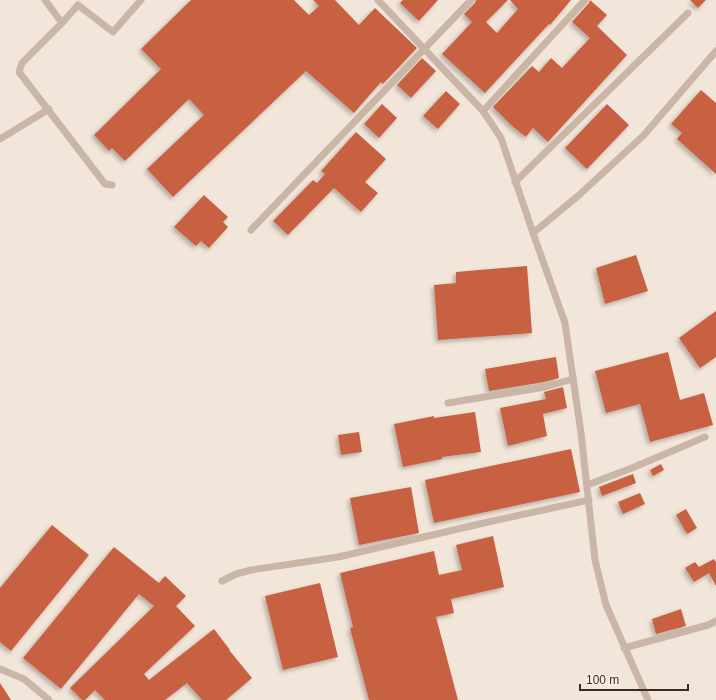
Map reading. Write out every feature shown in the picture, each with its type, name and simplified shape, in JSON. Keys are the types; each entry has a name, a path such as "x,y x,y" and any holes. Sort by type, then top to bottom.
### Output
{"street":[{"path":"45,0 62,23"},
{"path":"112,185 105,184 19,72 22,63 81,2 113,32 141,0"},
{"path":"378,0 483,111 501,138 565,323 589,500 595,560 602,590 606,605 648,700"},
{"path":"251,230 471,0"},
{"path":"483,111 585,0"},
{"path":"515,182 688,13"},
{"path":"533,233 578,196 644,135 716,51"},
{"path":"0,139 48,109"},
{"path":"448,404 545,387 573,379"},
{"path":"587,485 632,468 705,437"},
{"path":"222,580 251,570 338,557 589,500"},
{"path":"624,648 708,625 716,621"},
{"path":"0,669 24,679 49,700"}],"building":[{"path":"191,0 294,0 309,15 319,6 313,0 335,0 359,25 375,8 417,48 383,84 381,82 354,113 306,71 173,197 147,169 204,115 189,99 125,161 112,148 109,151 94,135 161,69 141,49"},
{"path":"403,0 438,0 419,21 400,3"},
{"path":"476,0 508,0 486,22 497,33 518,9 510,0 571,0 550,25 549,24 485,93 442,54 472,22 464,14"},
{"path":"590,0 607,15 597,26 627,55 548,142 533,128 526,137 512,126 493,107 532,66 539,72 551,58 562,68 590,38 572,22"},
{"path":"690,0 706,0 698,8"},
{"path":"422,58 436,71 411,98 397,85"},
{"path":"701,90 716,103 716,174 677,139 682,133 671,124"},
{"path":"446,91 460,104 438,129 423,116"},
{"path":"382,104 397,118 379,138 364,124"},
{"path":"607,104 629,125 587,169 565,148"},
{"path":"356,132 386,159 365,182 378,193 361,212 334,188 288,235 273,221 313,180 317,183 325,174 321,171"},
{"path":"204,195 228,217 223,222 228,227 209,248 201,241 196,246 174,227"},
{"path":"636,255 648,291 605,304 596,268"},
{"path":"527,266 532,333 438,340 434,285 456,283 456,272"},
{"path":"716,311 716,357 700,368 679,338"},
{"path":"668,352 680,400 704,393 713,425 650,442 640,404 606,413 595,371"},
{"path":"556,357 559,378 489,391 485,369"},
{"path":"563,387 567,408 543,414 547,436 508,446 500,408 546,399 544,392"},
{"path":"475,412 481,452 442,457 442,459 403,467 394,424 434,416 434,418"},
{"path":"359,432 362,452 341,455 338,435"},
{"path":"571,449 580,492 434,523 425,480"},
{"path":"661,464 664,470 653,476 650,470"},
{"path":"633,474 636,483 602,496 599,487"},
{"path":"411,487 419,533 359,545 350,498"},
{"path":"640,493 645,504 623,514 618,502"},
{"path":"686,509 697,528 687,534 676,515"},
{"path":"52,525 89,555 11,651 0,642 0,588"},
{"path":"493,536 504,587 451,599 454,613 436,617 458,700 369,700 350,628 353,627 340,573 434,551 439,575 462,570 456,545"},
{"path":"114,547 159,583 165,576 186,596 176,606 195,626 144,674 149,680 214,629 252,678 226,700 202,700 187,683 165,700 105,700 95,690 85,700 82,700 70,688 154,606 139,594 61,689 23,658"},
{"path":"714,559 716,562 716,586 709,573 694,582 685,568 695,562 699,567"},
{"path":"320,583 338,657 283,670 265,596"},
{"path":"681,609 686,626 656,634 652,619"},
{"path":"0,683 11,700 0,700"}]}
